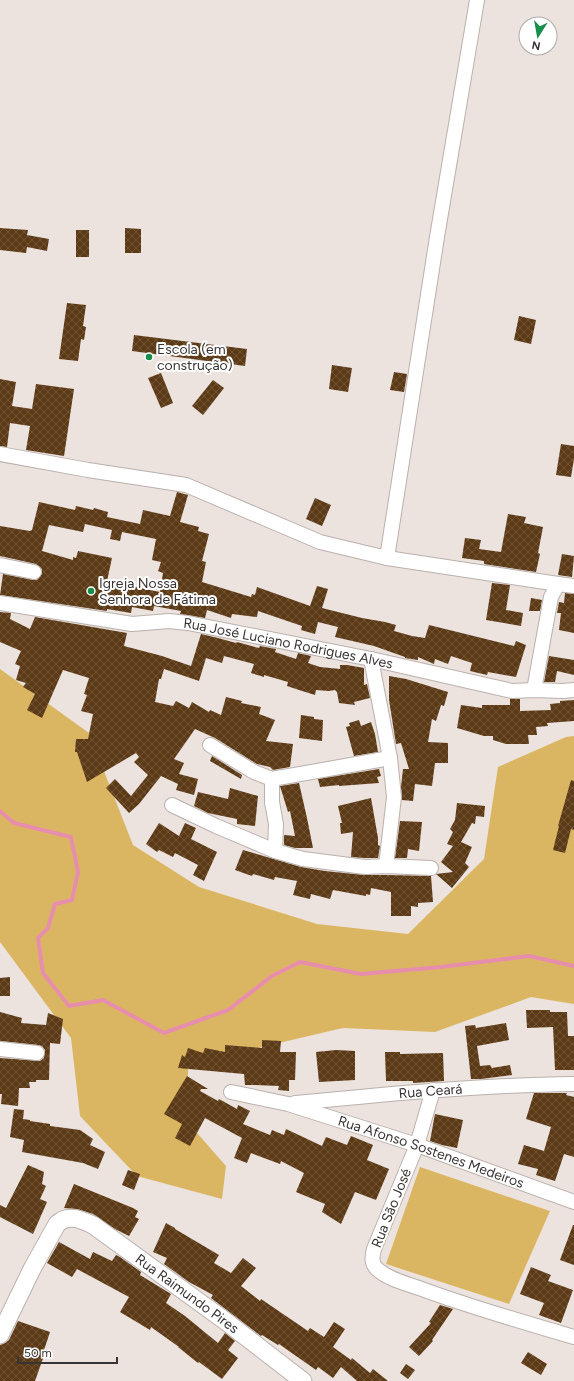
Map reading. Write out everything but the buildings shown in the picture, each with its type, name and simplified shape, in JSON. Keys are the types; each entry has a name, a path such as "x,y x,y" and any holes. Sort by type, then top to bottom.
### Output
{"street":[{"path":"387,558 437,237 478,0"},
{"path":"0,454 88,470 186,485 320,542 387,558 574,586"},
{"path":"0,565 34,572"},
{"path":"534,690 550,603 558,584"},
{"name":"Rua José Luciano Rodrigues Alves","path":"0,603 132,624 169,621 188,623 371,659 512,691 574,690"},
{"path":"371,659 390,758 394,797 386,866"},
{"path":"210,745 254,772 272,779 390,758"},
{"path":"272,779 272,802 276,824 275,851"},
{"path":"172,805 216,826 275,851 303,859 365,868 386,866 431,868"},
{"path":"0,1049 37,1053"},
{"name":"Rua Ceará","path":"288,1104 514,1084 574,1084"},
{"name":"Rua São José","path":"433,1090 417,1145 374,1249 372,1258 373,1264 376,1269 385,1275 443,1297 574,1337"},
{"path":"231,1092 288,1104"},
{"name":"Rua Afonso Sostenes Medeiros","path":"288,1104 417,1145 574,1202"},
{"name":"Rua Raimundo Pires","path":"0,1335 32,1269 57,1224 66,1218 82,1220 93,1225 224,1320 303,1381"}],"shaded area":[{"path":"0,669 89,733 133,845 199,887 317,924 408,934 484,859 498,767 566,737 574,736 574,1004 531,997 435,1032 343,1028 189,1064 183,1117 226,1166 222,1199 137,1176 80,1116 71,1038 0,942"},
{"path":"420,1167 550,1211 509,1304 386,1264"}],"waterway":[{"path":"0,811 14,823 71,837 78,872 72,900 55,904 48,928 38,938 43,973 69,1006 103,1000 164,1033 228,1010 272,976 300,962 361,974 441,967 529,956 574,966"}],"place":[{"name":"Escola (em construção)","path":"149,357"},
{"name":"Igreja Nossa Senhora de Fátima","path":"91,591"}]}
